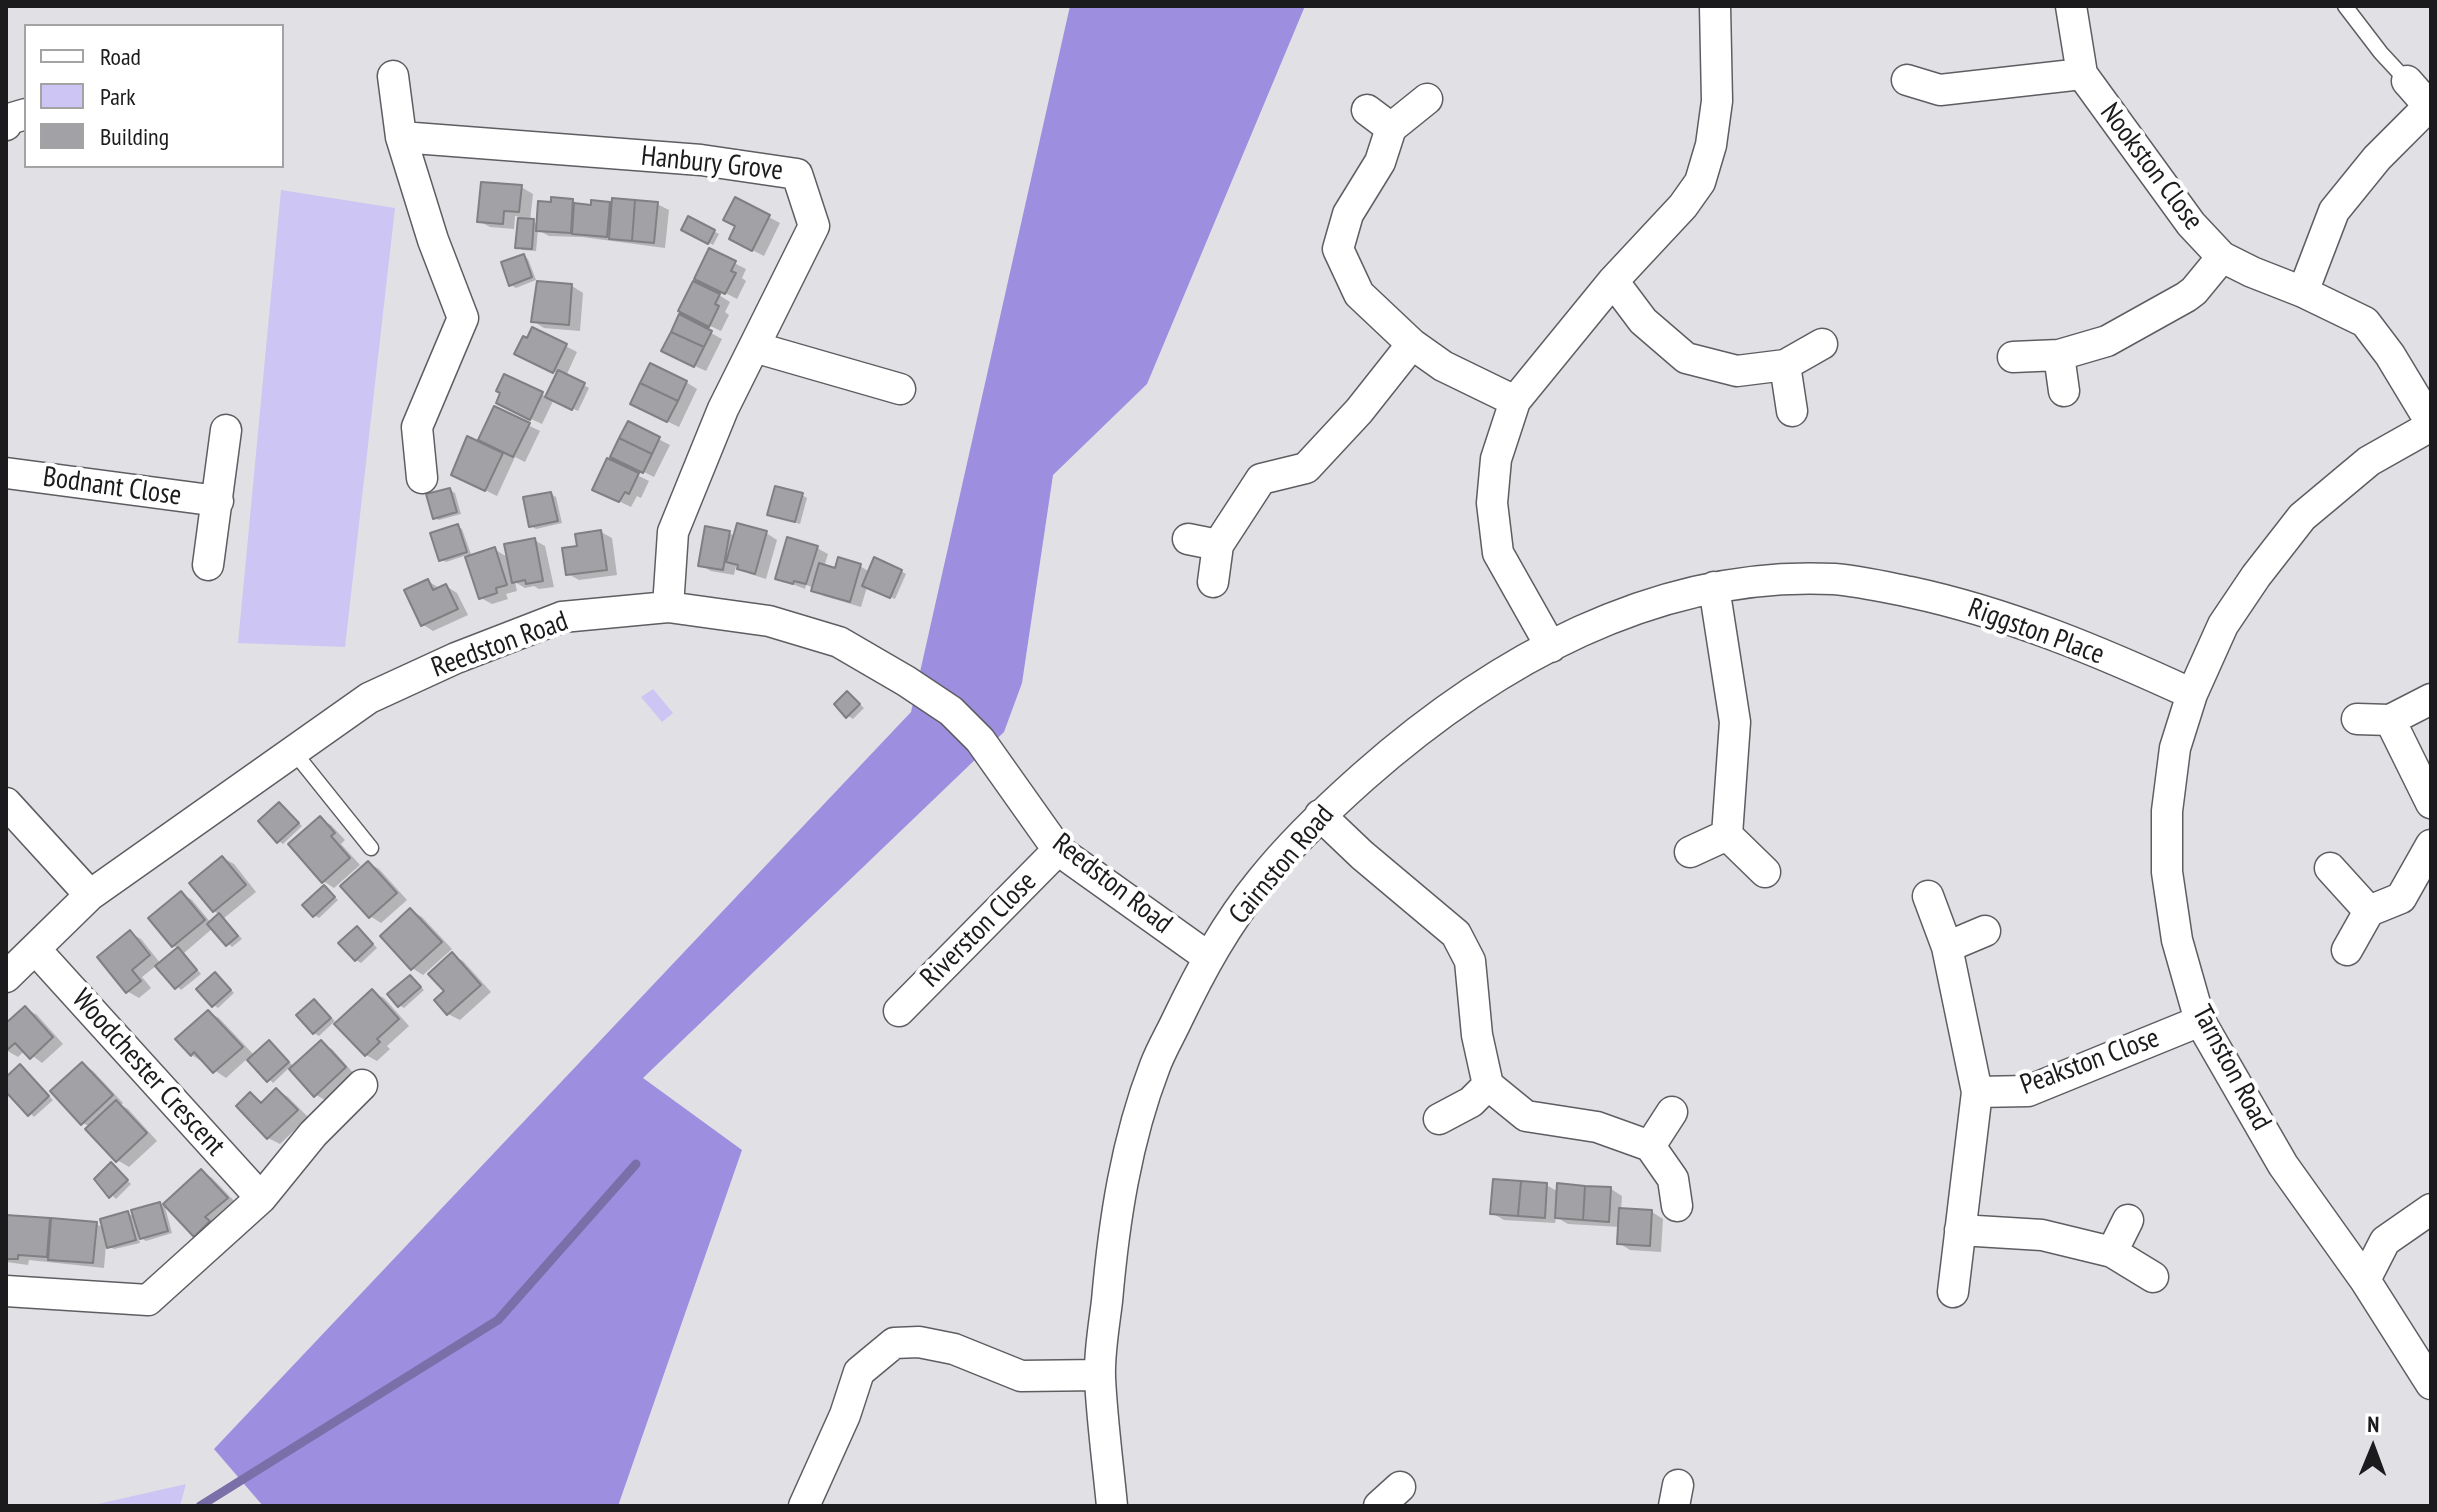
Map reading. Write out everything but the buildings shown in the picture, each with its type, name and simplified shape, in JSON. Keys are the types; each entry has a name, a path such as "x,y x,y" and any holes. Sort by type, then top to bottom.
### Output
{"street":[{"path":"1551,647 1498,553 1492,503 1496,459 1515,401 1613,281 1683,206 1700,182 1711,145 1717,101 1715,6"},
{"name":"Nookston Close","path":"2071,6 2082,74 2191,224 2222,257 2365,322 2390,355 2431,424"},
{"name":"Nookston Close","path":"1907,80 1940,90 2082,74"},
{"path":"393,76 401,137 433,240 463,318 417,427 422,478"},
{"path":"2303,292 2334,211 2377,158 2430,107 2407,81"},
{"path":"1427,99 1379,119 1380,162 1348,214 1338,249 1359,294 1412,344 1443,366 1515,401"},
{"name":"Hanbury Grove","path":"401,137 701,160 797,174 814,226 723,409 673,532 668,607"},
{"name":"Nookston Close","path":"2013,357 2059,355 2107,341 2186,297 2222,257"},
{"path":"1613,281 1643,321 1686,358 1737,371 1785,365 1822,344"},
{"path":"1213,582 1203,542 1261,479 1306,468 1359,411 1412,344"},
{"path":"754,347 900,389"},
{"path":"2059,355 2064,391"},
{"path":"1785,365 1792,411"},
{"name":"Tarnston Road","path":"2431,424 2369,461 2302,517 2256,576 2223,625 2192,694 2175,748 2167,811 2167,872 2177,940 2200,1021 2283,1165 2365,1280 2431,1384"},
{"path":"208,565 226,430"},
{"name":"Bodnant Close","path":"6,473 218,501"},
{"name":"Cairnston Road","path":"1112,1506 1100,1375 1113,1229 1129,1151 1155,1065 1208,957 1261,881 1320,815 1442,711 1498,675 1593,625 1663,600 1714,587 1809,579 1876,585"},
{"name":"Riggston Place","path":"1876,585 1943,599 2024,624 2124,663 2192,694"},
{"path":"1714,587 1735,722 1727,835 1765,872"},
{"name":"Reedston Road","path":"6,977 90,895 369,698 456,658 562,617 668,607 769,621 839,642 906,681 951,711 980,740 1058,850 1208,957"},
{"path":"2357,719 2390,720 2431,699"},
{"path":"2390,720 2431,803"},
{"path":"6,803 90,895"},
{"path":"1320,815 1362,855 1456,934 1470,961 1477,1035 1488,1085 1526,1116 1597,1127 1650,1146 1673,1179 1677,1206"},
{"path":"1690,852 1727,835"},
{"path":"2347,950 2369,911 2401,898 2431,845"},
{"name":"Riverston Close","path":"899,1011 1058,850"},
{"path":"2330,868 2369,911"},
{"path":"1928,896 1947,947 1977,1092 1953,1292"},
{"path":"1947,947 1985,931"},
{"name":"Woodchester Crescent","path":"35,949 261,1198"},
{"name":"Peakston Close","path":"1977,1092 2028,1091 2200,1021"},
{"path":"6,1291 148,1300 261,1198 313,1134 362,1085"},
{"path":"1439,1119 1471,1102 1488,1085"},
{"path":"1650,1146 1672,1112"},
{"path":"2365,1280 2385,1241 2431,1209"},
{"path":"2112,1252 2128,1220"},
{"path":"1960,1230 2042,1235 2112,1252 2153,1277"},
{"path":"804,1506 845,1415 859,1372 894,1343 919,1342 954,1349 1021,1376 1100,1375"}],"lane":[{"path":"2345,6 2371,42 2407,81"},
{"path":"294,752 371,848"}],"green space":[{"path":"281,190 395,208 345,647 238,643"},
{"path":"653,689 673,713 662,722 641,697"},
{"path":"186,1484 180,1506 89,1506"}],"shaded area":[{"path":"1070,6 1305,6 1147,384 1053,475 1022,683 1004,732 643,1078 742,1150 618,1506 263,1506 214,1449 911,712"}],"waterway":[{"path":"200,1506 498,1320 636,1164"}]}
